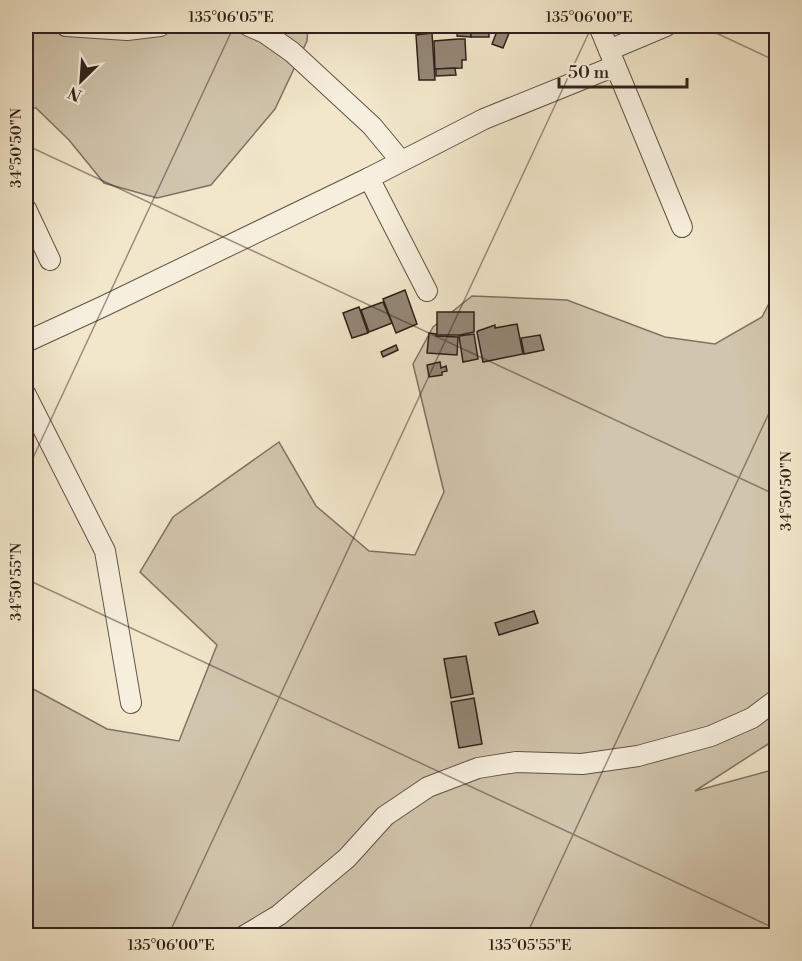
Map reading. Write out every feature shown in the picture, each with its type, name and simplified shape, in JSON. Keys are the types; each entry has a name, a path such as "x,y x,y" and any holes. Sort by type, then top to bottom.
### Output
{"street":[{"path":"66,26 128,30 160,26"},
{"path":"249,26 265,33 292,52 372,126 401,161"},
{"path":"599,26 682,227"},
{"path":"26,342 369,178 484,119 612,58 666,26"},
{"path":"369,178 427,291"},
{"path":"26,209 50,260"},
{"path":"26,395 105,551 132,703"},
{"path":"244,936 279,915 347,858 385,816 428,787 487,766 516,762 582,764 638,756 711,736 752,718 777,700"}],"shaded area":[{"path":"26,26 308,26 307,41 275,109 211,185 157,198 104,183 69,140 36,108 26,107"},
{"path":"776,290 776,739 695,791 776,769 776,935 26,935 26,685 107,729 179,741 217,645 140,572 173,517 279,442 316,506 369,551 415,555 444,492 413,364 433,327 472,296 567,300 665,337 715,344 762,317"}],"building":[{"path":"419,26 436,26 434,33 418,30"},
{"path":"458,26 471,26 471,37 457,36"},
{"path":"471,26 485,26 485,29 489,29 489,37 471,37"},
{"path":"499,26 512,26 503,48 492,44"},
{"path":"432,33 435,80 419,80 416,35"},
{"path":"465,39 466,60 462,60 462,68 435,69 434,41"},
{"path":"455,68 456,75 436,76 436,69"},
{"path":"405,290 417,324 396,333 383,299"},
{"path":"383,302 392,323 369,332 361,310"},
{"path":"359,307 368,333 352,338 343,313"},
{"path":"437,312 474,312 474,332 460,335 437,335"},
{"path":"517,324 523,354 483,362 477,332 495,325 495,328"},
{"path":"429,333 436,334 436,336 458,337 457,355 427,353"},
{"path":"474,334 478,359 463,362 459,336"},
{"path":"540,335 544,350 524,354 521,338"},
{"path":"396,345 398,350 383,357 381,352"},
{"path":"440,362 441,368 446,366 447,371 442,372 442,375 429,377 427,365"},
{"path":"534,611 538,623 499,635 495,623"},
{"path":"466,656 473,694 451,698 444,659"},
{"path":"474,698 482,744 459,748 451,702"}]}
